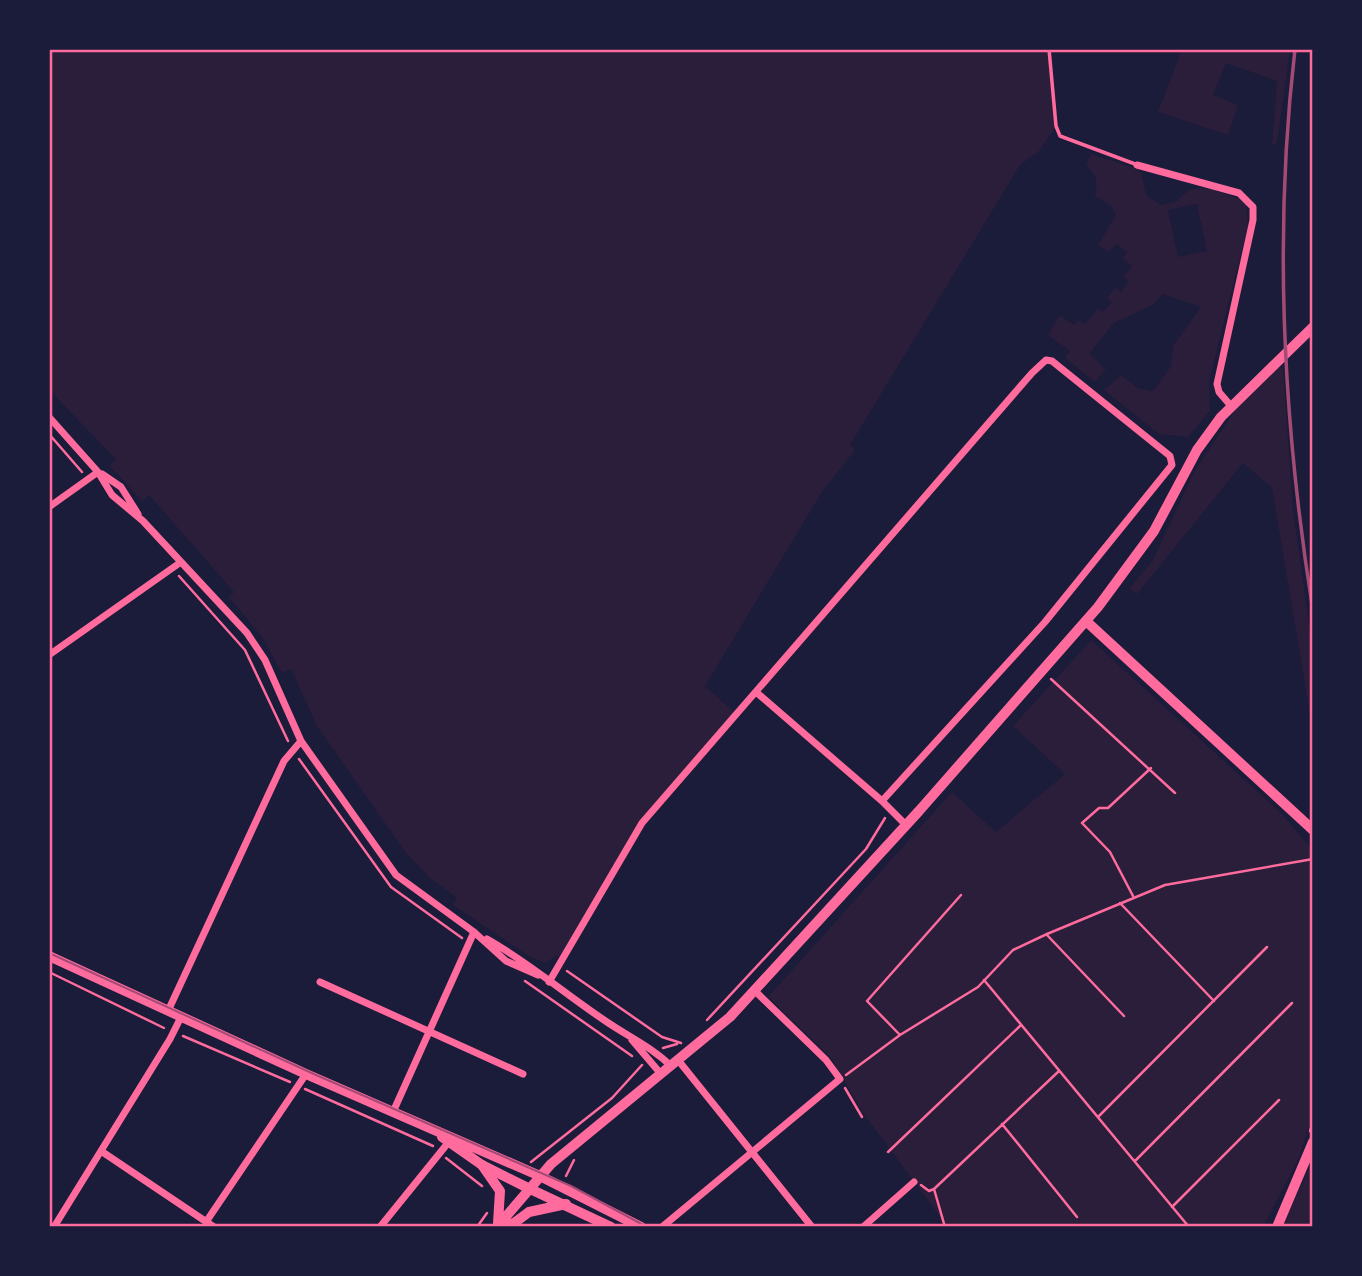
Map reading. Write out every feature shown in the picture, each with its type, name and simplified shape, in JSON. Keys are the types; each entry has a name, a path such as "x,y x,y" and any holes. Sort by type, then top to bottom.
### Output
{"main road":[{"path":"497,1227 540,1176 717,1030 755,991 1086,621 1154,531 1196,450 1231,406 1313,328"},
{"path":"482,1165 500,1191 497,1227"},
{"path":"540,1176 641,1227"},
{"path":"528,1188 611,1227"},
{"path":"497,1227 514,1223 529,1212 566,1204"}],"street":[{"path":"1137,165 1239,193 1253,207 1253,220 1217,384 1219,392 1231,406"},
{"path":"550,982 642,823 1046,360 1052,360 1172,460 1164,475 1052,614 882,801"},
{"path":"49,417 98,472 112,495 142,520 256,645 301,741 396,875 474,932 506,961 550,982 629,1037 658,1050 675,1063 812,1227"},
{"path":"49,507 98,472"},
{"path":"49,655 181,562"},
{"path":"1086,621 1313,830"},
{"path":"756,692 882,801 905,825"},
{"path":"168,1011 284,761 301,741"},
{"path":"393,1112 474,932"},
{"path":"49,956 430,1128 451,1140 540,1176"},
{"path":"320,982 523,1074"},
{"path":"662,1227 840,1079 826,1060 755,991"},
{"path":"54,1227 181,1017"},
{"path":"629,1037 645,1062 662,1074"},
{"path":"206,1222 306,1074"},
{"path":"451,1140 482,1165 528,1188"},
{"path":"380,1227 451,1140"},
{"path":"1278,1227 1313,1142"},
{"path":"101,1151 214,1227"},
{"path":"863,1227 914,1182"},
{"path":"1271,1227 1286,1204"}],"lane":[{"path":"1049,49 1056,126 1060,136 1137,165"}],"path":[{"path":"49,435 83,473"},
{"path":"176,573 245,650 288,741"},
{"path":"1051,679 1151,768 1175,793"},
{"path":"1133,896 1110,852 1082,823 1099,808 1108,808 1151,768"},
{"path":"702,1024 866,849 886,816 882,801"},
{"path":"862,1117 840,1079 900,1035 961,998 984,980 1013,950 1133,896 1187,880 1313,859"},
{"path":"900,1035 867,1001 961,895"},
{"path":"1119,903 1214,1001"},
{"path":"1047,934 1124,1016"},
{"path":"1098,1117 1267,947"},
{"path":"565,970 663,1037 658,1050"},
{"path":"522,979 645,1062 612,1098 530,1163"},
{"path":"984,980 1189,1227"},
{"path":"1135,1161 1292,1003"},
{"path":"888,1152 1021,1025"},
{"path":"658,1050 687,1036"},
{"path":"914,1182 929,1191 934,1189 1060,1070"},
{"path":"304,1088 432,1145"},
{"path":"1172,1207 1279,1100"},
{"path":"1002,1124 1077,1217"},
{"path":"448,1160 491,1193"},
{"path":"564,1171 566,1176"},
{"path":"934,1189 945,1227"},
{"path":"477,1227 490,1205"}],"shaded area":[{"path":"49,49 1049,49 1055,128 1039,151 1020,165 850,445 855,450 822,492 705,686 736,714 632,835 559,957 556,956 545,963 532,958 453,905 457,898 429,877 406,853 317,726 291,669 282,673 262,637 229,597 234,592 149,495 142,501 110,466 116,459 49,390"},
{"path":"1182,49 1290,49 1277,143 1272,145 1277,81 1226,63 1213,95 1238,105 1228,135 1158,112"},
{"path":"1091,154 1137,169 1141,172 1146,195 1161,205 1176,202 1190,190 1205,188 1241,200 1246,205 1248,226 1209,381 1210,411 1188,437 1159,434 1104,390 1121,375 1137,388 1153,391 1171,366 1173,346 1201,307 1163,294 1154,304 1114,323 1089,354 1106,369 1095,382 1065,358 1070,351 1048,335 1060,315 1074,325 1079,320 1085,324 1098,308 1103,312 1112,302 1107,297 1115,288 1121,292 1129,281 1123,277 1132,266 1123,258 1127,252 1117,244 1108,252 1098,245 1116,215 1111,206 1095,196 1096,179 1086,165","holes":["1197,204 1207,251 1178,257 1168,210"]},
{"path":"1275,368 1283,368 1293,510 1313,652 1313,732 1272,488 1243,463 1137,594 1129,589 1153,560 1194,472 1237,407"},
{"path":"1091,640 1279,811 1313,850 1313,1114 1298,1160 1263,1227 943,1227 939,1215 863,1113 831,1058 768,997 952,792 996,832 1065,774 1013,726"},
{"path":"1313,1160 1313,1224 1282,1227"}],"tram line":[{"path":"49,953 316,1075 571,1186 647,1227"}],"railway":[{"path":"1295,49 1284,190 1285,330 1294,471 1313,611"}]}
